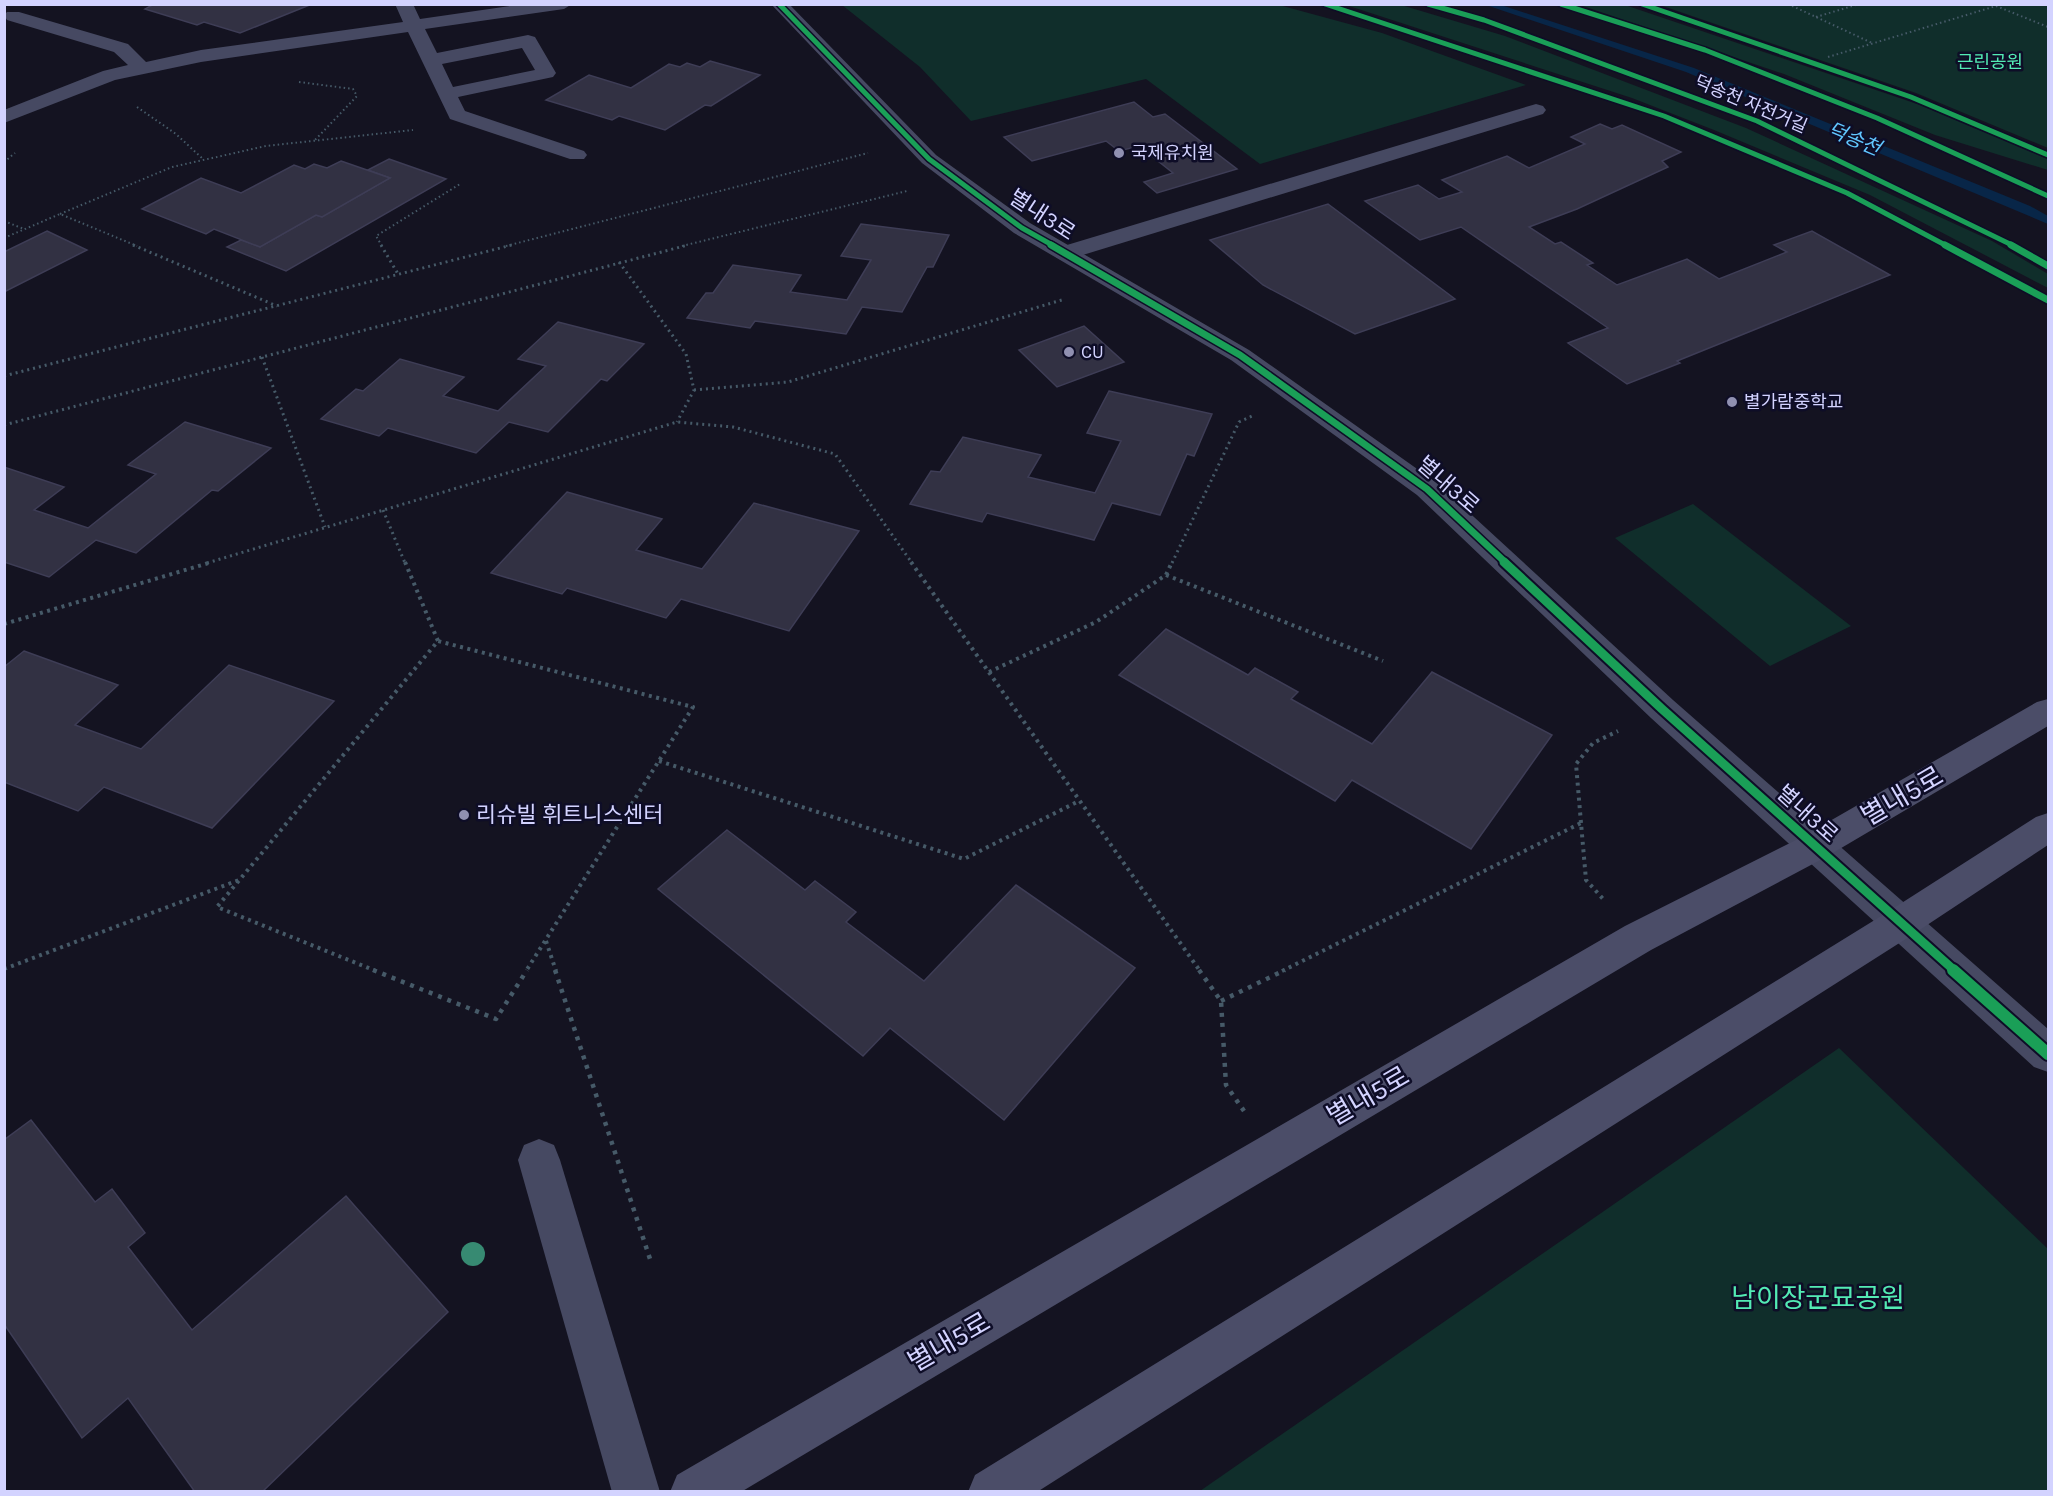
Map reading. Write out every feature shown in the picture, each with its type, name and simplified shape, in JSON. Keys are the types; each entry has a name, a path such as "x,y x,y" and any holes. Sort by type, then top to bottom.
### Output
{"street":[{"path":"404,4 457,115 577,155"},
{"path":"4,117 92,81 201,56 564,4"},
{"name":"별내3로","path":"779,4 930,159 955,178 1022,228 1240,355 1427,489 1662,709 1899,924 2049,1054"},
{"path":"14,16 121,48 142,68"},
{"path":"431,60 528,42 546,73 447,94"},
{"path":"1065,253 1536,110"},
{"name":"별내5로","path":"694,1491 1638,938 1814,847 2049,711"},
{"path":"992,1491 1899,924 2049,827"},
{"path":"539,1160 636,1491"}],"path":[{"path":"1788,4 1873,43"},
{"path":"1816,17 1859,4"},
{"path":"1828,57 1995,5 2049,27"},
{"path":"92,81 176,134 204,160"},
{"path":"298,82 353,89 357,96 314,141"},
{"path":"4,238 172,167 266,146 413,130"},
{"path":"4,376 913,142"},
{"path":"4,162 17,152"},
{"path":"4,425 619,262 955,178"},
{"path":"398,274 376,236 460,184"},
{"path":"60,214 277,306"},
{"path":"4,221 25,229"},
{"path":"619,262 686,354 694,390 677,422"},
{"path":"694,390 788,382 1116,282"},
{"path":"262,357 326,527"},
{"path":"989,672 1096,622 1166,575 1239,422 1298,396"},
{"path":"4,624 677,422 733,427 835,454 1221,1001 1226,1085 1271,1153"},
{"path":"383,510 438,641"},
{"path":"1166,575 1383,661"},
{"path":"438,641 693,707 496,1019 217,907 438,641"},
{"path":"1638,938 1586,880 1576,765 1593,743 1662,709"},
{"path":"659,761 964,859 1079,801"},
{"path":"1221,1001 1581,823"},
{"path":"4,969 240,880"},
{"path":"546,941 651,1262"}],"green space":[{"path":"842,5 1279,5 1382,33 1526,85 1260,164 1146,79 971,121 920,67"},
{"path":"1346,5 1401,5 1505,36 1746,128 1992,241 2048,274 2048,288 1870,195 1714,130 1632,98"},
{"path":"1580,5 1625,5 1920,105 2048,159 2048,170 1935,135 1784,74"},
{"name":"근린공원","path":"1660,5 2048,5 2048,148 1916,93"},
{"path":"1693,504 1851,626 1770,666 1615,538"},
{"name":"남이장군묘공원","path":"1839,1048 2048,1249 2048,1491 1200,1491"}],"building":[{"path":"154,4 312,4 240,33 204,22 197,25 145,9"},
{"path":"710,61 760,75 711,106 705,105 665,130 619,116 612,120 546,100 589,75 631,88 669,64 680,67 687,63 700,67"},
{"path":"1134,102 1153,117 1165,114 1237,169 1157,193 1144,182 1173,173 1139,146 1119,151 1106,141 1032,161 1004,137"},
{"path":"1600,124 1612,129 1622,125 1681,152 1662,161 1668,167 1577,209 1529,227 1555,244 1561,242 1593,263 1587,265 1617,285 1687,259 1719,279 1787,252 1774,245 1812,231 1890,275 1677,361 1680,363 1627,384 1568,343 1608,328 1461,227 1420,240 1365,201 1418,185 1439,199 1462,192 1442,180 1507,156 1529,168 1585,144 1571,137"},
{"path":"389,159 446,179 286,271 227,247 241,240 260,247 316,215 322,217 390,178 368,170"},
{"path":"341,161 390,178 322,217 316,215 260,247 214,229 206,234 142,209 201,178 241,193 294,165 305,169 314,164 327,168"},
{"path":"1328,204 1455,299 1355,334 1263,285 1210,240"},
{"path":"861,224 949,235 933,267 927,267 902,312 862,307 846,334 755,321 750,328 687,318 706,293 713,293 733,265 801,275 790,292 847,300 871,260 841,256"},
{"path":"47,231 87,250 4,292 4,252"},
{"path":"558,322 644,344 607,381 601,379 548,432 509,422 476,453 388,428 379,436 321,419 356,389 363,391 400,359 464,377 443,396 498,411 546,366 518,359"},
{"path":"1084,326 1124,362 1057,387 1019,350"},
{"path":"1109,391 1212,414 1194,456 1187,454 1160,515 1112,503 1094,540 987,513 982,522 910,504 931,471 940,472 963,437 1041,455 1028,477 1095,493 1121,441 1087,433"},
{"path":"185,422 271,448 218,491 212,490 136,553 96,540 49,577 4,562 4,467 64,487 34,510 88,528 156,474 128,465"},
{"path":"567,492 662,519 636,550 702,569 754,503 859,531 789,631 681,599 666,618 567,588 562,594 491,573"},
{"path":"1166,629 1248,675 1255,668 1298,692 1291,699 1372,744 1432,672 1552,735 1471,849 1352,780 1335,801 1119,675"},
{"path":"24,651 118,685 75,725 141,749 229,665 334,701 212,828 104,787 78,811 4,782 4,667"},
{"path":"727,830 805,890 815,881 856,912 846,922 924,981 1016,885 1135,968 1004,1120 890,1028 863,1056 658,889"},
{"path":"31,1120 95,1202 112,1189 145,1233 128,1247 192,1330 346,1196 448,1312 262,1492 195,1492 128,1398 82,1438 4,1324 4,1140"}],"waterway":[{"name":"덕송천","path":"1487,4 1690,70 2026,209 2048,221"}],"cycle path":[{"path":"779,4 929,159 1022,228 1240,355 1427,489 1662,709 2048,1054"},
{"path":"1325,4 1664,116 1847,193 2048,300"},
{"name":"덕송천 자전거길","path":"1428,4 1484,20 1757,121 1999,238 2048,266"},
{"path":"1561,4 1705,50 1877,118 2048,196"},
{"path":"1642,4 1911,97 2048,155"}],"place":[{"name":"국제유치원","path":"1119,153"},
{"name":"CU","path":"1069,352"},
{"name":"별가람중학교","path":"1732,402"},
{"name":"리슈빌 휘트니스센터","path":"464,815"}]}
